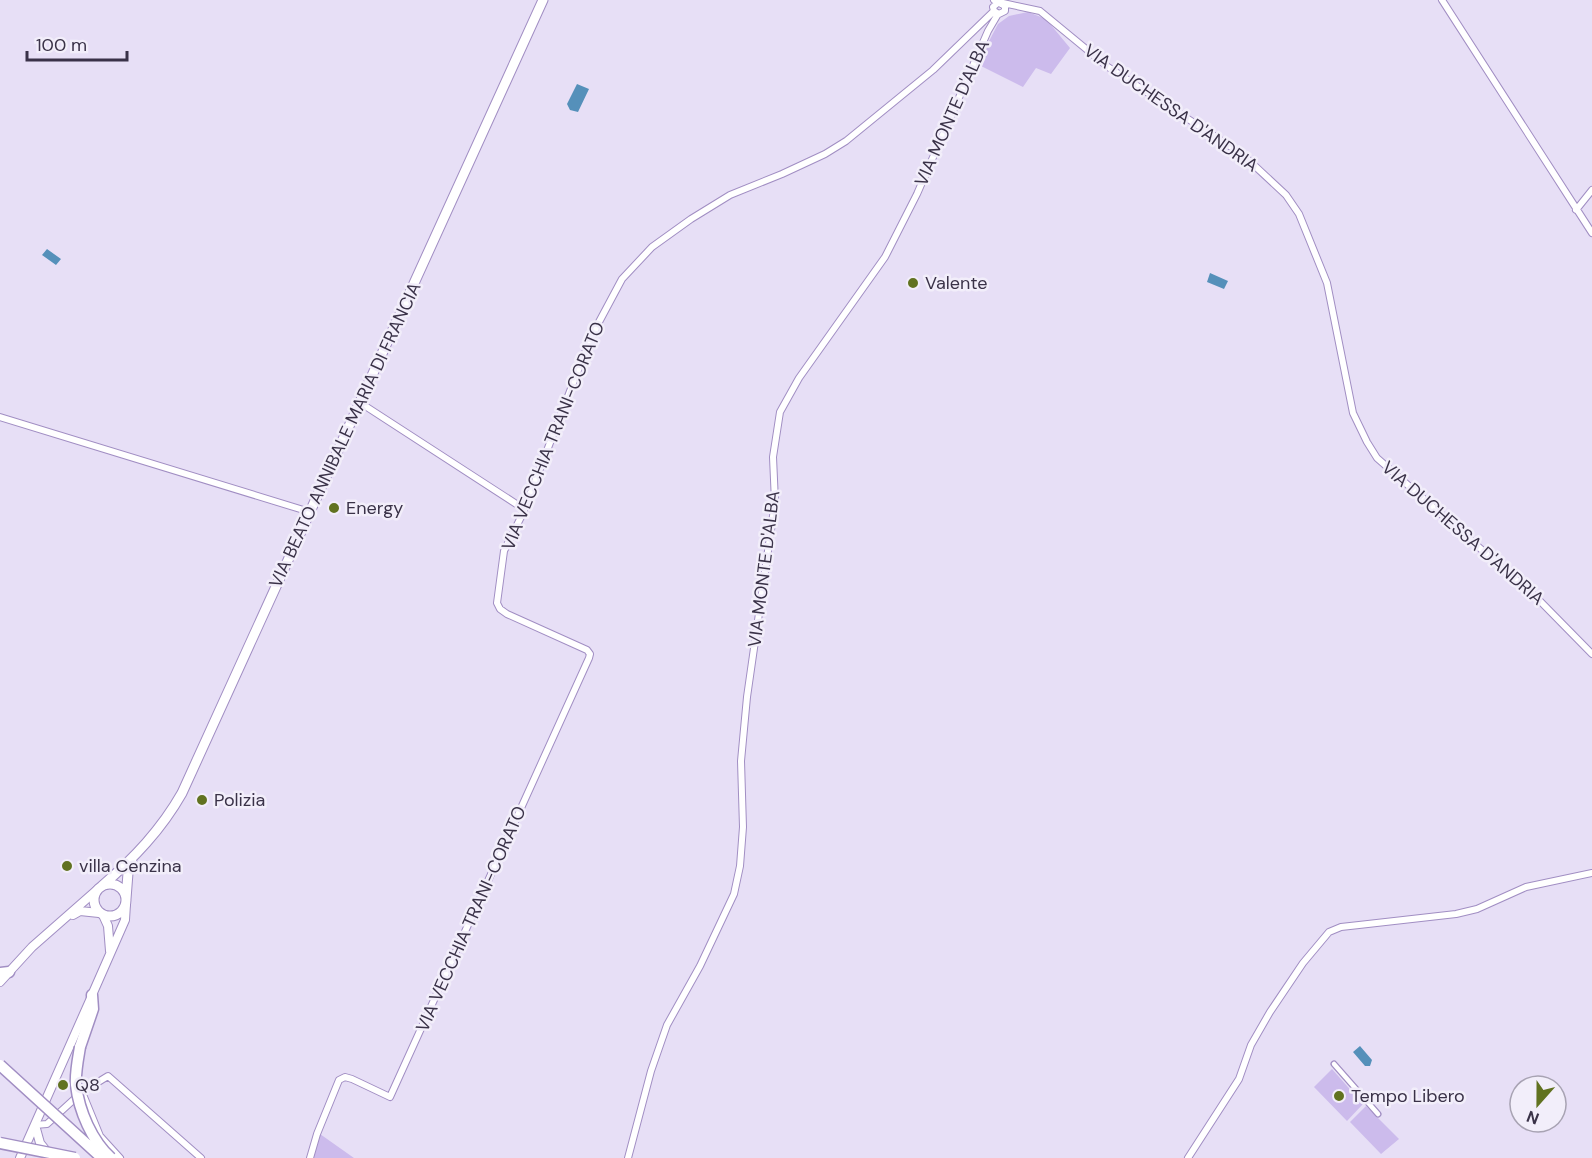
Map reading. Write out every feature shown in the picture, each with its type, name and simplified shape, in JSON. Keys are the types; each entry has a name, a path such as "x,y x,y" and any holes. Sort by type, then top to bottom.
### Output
{"highway":[{"path":"92,995 93,1009 80,1047 76,1083 80,1102 94,1139 111,1158"},
{"path":"0,1065 102,1158"},
{"path":"0,1075 93,1158"},
{"path":"0,1143 75,1158"}],"main road":[{"name":"VIA BEATO ANNIBALE MARIA DI FRANCIA","path":"100,888 132,860 170,816 182,793 543,0"},
{"path":"92,995 125,920 128,873 132,860"},
{"path":"0,982 4,972 100,888 112,884 125,893 126,901 117,915 80,911 67,918"},
{"path":"100,888 94,898 96,909 108,926 110,955"}],"street":[{"path":"988,0 998,7"},
{"path":"1442,0 1592,233"},
{"name":"VIA DUCHESSA D'ANDRIA","path":"998,7 1027,7 1040,11 1108,67 1242,154 1286,195 1302,222 1328,283 1353,413 1377,458 1539,600 1592,654"},
{"name":"VIA VECCHIA TRANI-CORATO","path":"310,1158 317,1134 339,1080 345,1077 390,1097 589,658 590,654 587,650 507,614 500,609 498,603 504,551 524,509 543,456 599,322 622,279 652,248 691,219 730,195 825,154 846,141 933,70 998,7"},
{"name":"VIA MONTE D'ALBA","path":"628,1158 651,1071 667,1025 700,966 734,894 738,875 743,827 741,761 747,697 775,502 773,457 780,411 799,378 885,257 917,194 998,7"},
{"path":"975,28 988,32"},
{"path":"1576,210 1592,190"},
{"path":"359,402 524,509"},
{"path":"0,417 310,512"},
{"path":"1188,1158 1239,1079 1251,1046 1270,1012 1303,963 1329,932 1341,927 1456,914 1477,909 1526,887 1592,873"},
{"path":"20,1158 92,995"},
{"path":"1334,1064 1378,1114"},
{"path":"35,1125 47,1124 82,1092 104,1077 110,1076 201,1158"},
{"path":"82,1092 100,1136 120,1158"},
{"path":"35,1125 40,1143 54,1158"}],"shaded area":[{"path":"1028,12 1046,19 1070,48 1051,74 1036,68 1023,87 977,64 998,24 1009,16"},
{"name":"Tempo Libero","path":"1332,1069 1363,1104 1347,1121 1314,1087"},
{"name":"Tempo Libero","path":"1366,1106 1399,1139 1381,1154 1350,1122"},
{"path":"320,1134 354,1158 312,1158"}],"water":[{"path":"577,84 589,89 578,112 570,110 567,104"},
{"path":"47,249 61,259 56,265 42,255"},
{"path":"1210,273 1228,281 1224,289 1207,282"},
{"path":"1360,1046 1372,1060 1370,1066 1365,1066 1353,1052"}],"place":[{"name":"Valente","path":"913,283"},
{"name":"Energy","path":"334,508"},
{"name":"Polizia","path":"202,800"},
{"name":"villa Cenzina","path":"67,866"},
{"name":"Q8","path":"63,1085"},
{"name":"Tempo Libero","path":"1339,1096"}]}
